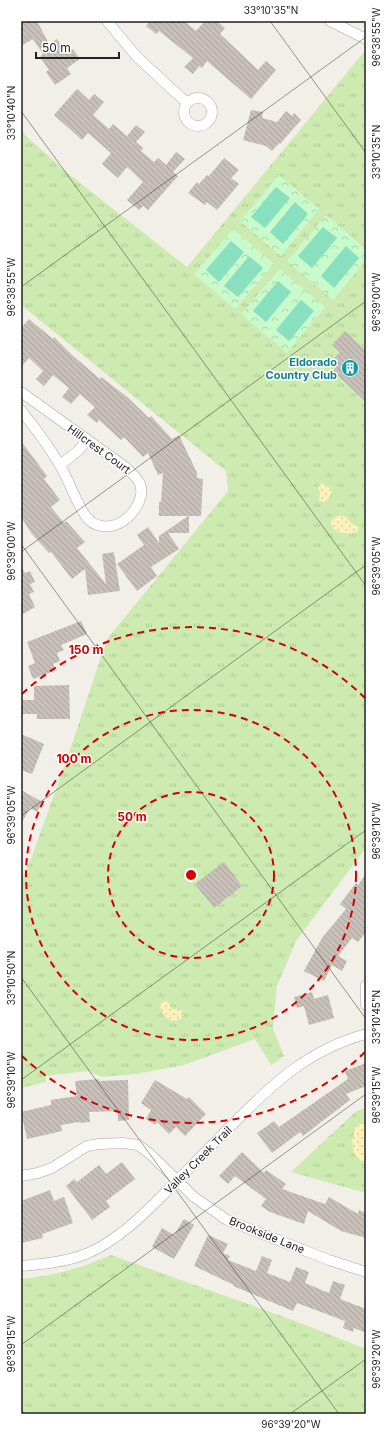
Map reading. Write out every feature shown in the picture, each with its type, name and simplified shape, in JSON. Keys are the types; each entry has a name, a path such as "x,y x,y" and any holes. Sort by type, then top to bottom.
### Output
{"street":[{"path":"107,21 137,57 188,103"},
{"path":"330,21 366,39"},
{"name":"Hillcrest Court","path":"21,392 130,471 140,485 141,494 133,511 125,520 111,526 101,526 91,522 84,513 60,465 21,410"},
{"path":"60,465 78,451 87,440"},
{"path":"366,985 366,1005"},
{"name":"Valley Creek Trail","path":"21,1266 64,1261 88,1253 110,1240 134,1223 259,1097 279,1080 323,1051 366,1034"},
{"name":"Brookside Lane","path":"21,1176 38,1173 52,1168 86,1146 123,1143 138,1146 144,1149 202,1204 235,1224 329,1260 366,1272"}],"green space":[{"name":"Eldorado Country Club","path":"363,53 366,54 366,848 296,941 277,986 273,1029 284,1056 271,1065 255,1039 184,1065 136,1074 102,1077 87,1071 46,1076 46,1082 21,1088 21,881 31,859 72,744 107,639 228,491 226,471 21,305 21,128 25,135 65,171 187,267"},
{"path":"279,175 319,209 281,256 240,221"},
{"path":"276,187 290,198 265,228 251,217"},
{"path":"295,202 308,214 283,244 270,232"},
{"path":"326,215 366,249 366,260 333,300 287,261"},
{"path":"323,227 337,238 312,268 298,256"},
{"path":"233,229 274,264 235,309 194,274"},
{"path":"231,241 244,252 219,282 206,270"},
{"path":"346,246 359,258 334,288 321,276"},
{"path":"249,256 263,268 238,297 224,286"},
{"path":"280,269 325,307 287,353 241,314"},
{"path":"278,281 291,292 266,322 253,311"},
{"path":"301,300 314,311 289,341 276,330"},
{"path":"366,1107 366,1193 291,1172 355,1112"},
{"path":"111,1255 290,1319 366,1349 366,1414 21,1414 21,1279 67,1271"}],"sand":[{"path":"322,483 331,489 332,492 328,499 323,502 319,500 320,492 318,487"},
{"path":"341,516 346,517 352,524 359,528 357,532 343,533 335,530 331,525 331,522 334,518"},
{"path":"165,1001 168,1002 172,1009 182,1011 183,1015 181,1019 174,1021 165,1017 160,1007"},
{"path":"359,1124 366,1126 364,1142 366,1149 366,1161 362,1162 354,1153 352,1141 355,1128"}],"building":[{"path":"21,21 37,21 49,44 57,39 67,54 73,49 80,59 67,68 71,74 55,85 46,72 49,70 40,57 43,54 33,39 21,46"},
{"path":"148,21 184,21 196,31 205,21 217,21 225,28 220,34 258,70 266,61 276,70 251,99 207,61 202,68 199,66 193,74 184,67 193,58 159,31 156,34 146,26 149,22"},
{"path":"77,89 89,100 94,94 104,102 93,115 109,129 113,124 127,136 136,125 145,132 136,142 143,148 141,151 154,162 158,158 166,165 176,152 185,159 173,172 178,176 148,210 143,206 139,210 127,200 143,182 127,167 118,178 102,164 111,153 88,133 82,140 54,115"},
{"path":"251,110 263,112 262,118 277,122 286,111 292,116 294,113 301,120 272,151 266,146 243,140"},
{"path":"224,158 239,170 231,178 239,184 217,210 207,202 205,205 188,193 197,182 199,184 207,175 209,176"},
{"path":"29,319 53,339 54,337 100,379 101,377 126,396 149,418 151,416 172,439 179,435 197,473 197,478 203,479 201,516 189,516 189,533 168,533 179,549 151,567 157,576 137,591 117,564 144,545 137,535 148,527 159,543 159,536 188,516 159,516 159,502 161,502 163,473 158,475 148,453 143,457 124,437 121,440 99,420 97,423 87,415 95,407 80,394 71,404 62,397 69,388 53,375 44,386 36,379 43,371 29,358 21,367 21,328"},
{"name":"Eldorado Country Club","path":"345,331 366,351 366,402 333,371 337,366 332,361 340,352 332,345"},
{"path":"21,441 47,476 44,479 60,500 51,507 64,523 66,521 85,542 77,548 106,584 102,554 114,552 120,591 88,595 85,569 72,579 51,552 49,553 32,534 21,517"},
{"path":"21,566 25,573 30,571 35,582 30,584 34,592 29,594 35,607 21,615"},
{"path":"81,621 87,634 61,645 64,650 57,653 60,661 53,664 56,670 33,679 28,666 35,663 27,642"},
{"path":"69,685 70,719 37,719 37,714 21,714 21,700 34,700 34,686"},
{"path":"21,734 44,744 32,774 21,770"},
{"path":"21,790 42,802 37,812 30,808 21,824"},
{"path":"224,862 242,886 214,908 195,884"},
{"path":"366,874 366,932 358,942 352,938 338,956 347,961 342,971 332,965 324,981 304,971 322,938 346,909 340,904 356,883 358,885"},
{"path":"312,992 314,999 328,995 334,1018 309,1025 304,1006 297,1008 294,997"},
{"path":"366,1063 366,1086 346,1094 350,1100 303,1136 300,1132 272,1153 257,1133 274,1121 279,1127 348,1079 345,1071"},
{"path":"99,1079 99,1081 128,1080 129,1120 118,1121 118,1111 89,1112 90,1122 61,1125 62,1131 27,1139 21,1112 51,1105 51,1100 77,1096 75,1081"},
{"path":"155,1080 187,1099 189,1097 206,1114 185,1136 176,1127 169,1134 157,1122 155,1125 146,1119 151,1110 141,1103"},
{"path":"242,1152 264,1173 266,1170 286,1184 282,1189 325,1204 329,1197 358,1214 359,1210 366,1213 366,1238 341,1231 308,1211 304,1224 270,1212 261,1206 266,1199 235,1176 228,1184 219,1176"},
{"path":"122,1162 135,1179 106,1201 110,1207 92,1220 66,1186 74,1179 77,1182 99,1165 106,1174"},
{"path":"50,1190 54,1201 64,1197 73,1223 42,1234 43,1238 21,1243 21,1201"},
{"path":"184,1219 194,1225 174,1259 152,1247 162,1228 174,1235"},
{"path":"208,1235 228,1244 223,1253 230,1256 228,1260 256,1271 262,1256 272,1260 267,1273 290,1282 296,1267 309,1272 305,1283 329,1293 333,1281 345,1285 340,1299 366,1309 366,1333 354,1328 353,1332 343,1328 345,1321 297,1303 293,1311 233,1286 234,1285 194,1266"}],"place":[{"name":"Eldorado Country Club","path":"350,368"}]}
